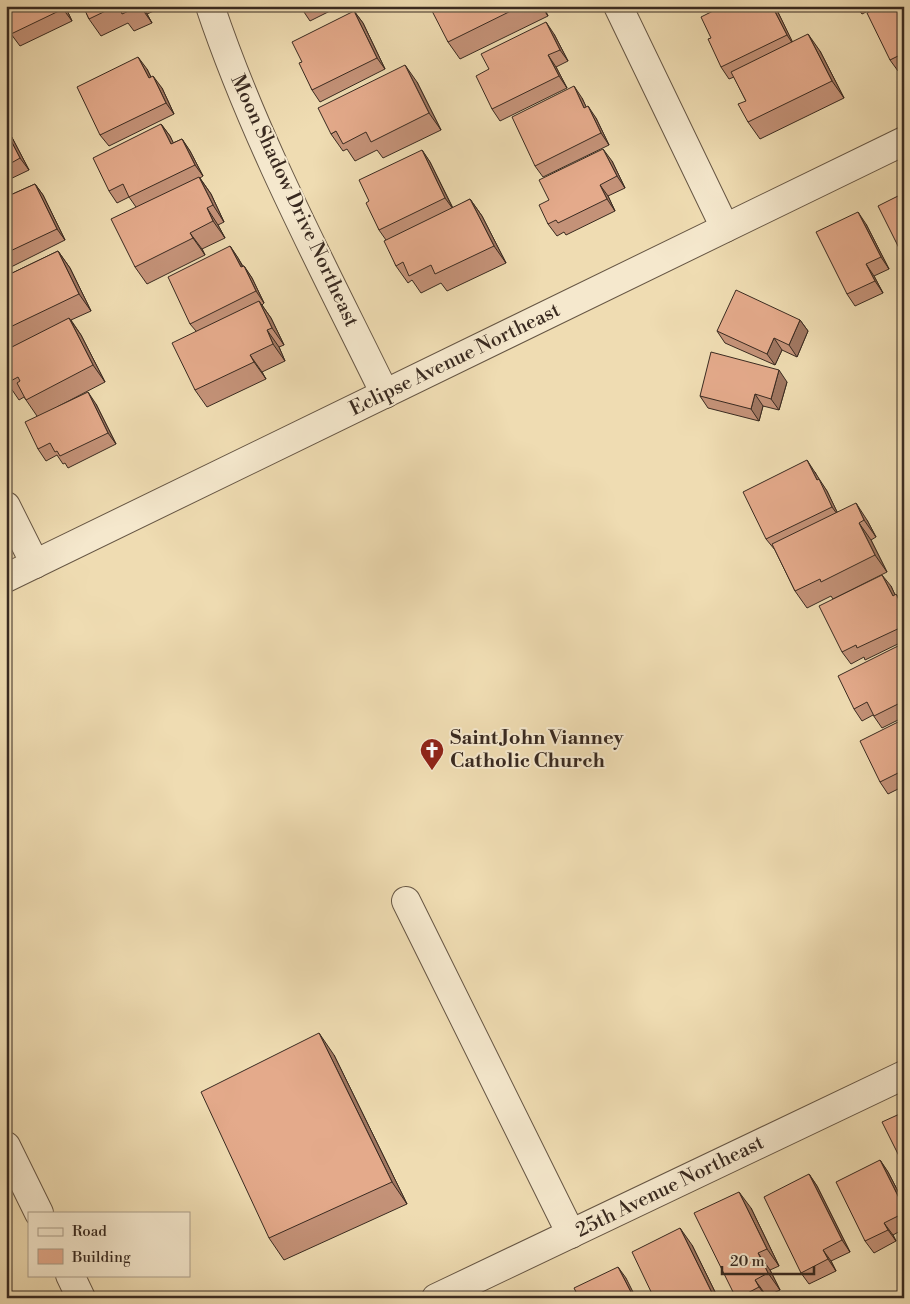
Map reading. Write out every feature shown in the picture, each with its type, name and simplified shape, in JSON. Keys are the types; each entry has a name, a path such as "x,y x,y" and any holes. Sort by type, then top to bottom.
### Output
{"street":[{"name":"Moon Shadow Drive Northeast","path":"210,6 222,43 274,165 385,394"},
{"path":"618,6 725,228"},
{"name":"Eclipse Avenue Northeast","path":"6,578 904,141"},
{"path":"6,506 35,564"},
{"path":"406,901 571,1234"},
{"name":"25th Avenue Northeast","path":"436,1298 904,1075"},
{"path":"6,1146 39,1212"},
{"path":"70,1276 81,1298"}],"building":[{"path":"6,6 62,6 63,9 11,34 6,23"},
{"path":"83,6 116,6 89,19"},
{"path":"119,6 140,6 122,14"},
{"path":"437,6 521,6 448,42 431,9"},
{"path":"723,6 772,6 787,35 721,67 708,39 711,38 701,17"},
{"path":"881,6 904,6 904,53 890,60 867,13"},
{"path":"354,11 377,58 312,90 299,63 302,62 292,42"},
{"path":"546,22 560,50 548,55 559,76 492,109 476,76 489,69 481,54"},
{"path":"808,34 832,81 748,122 738,104 746,101 731,72"},
{"path":"138,57 149,78 153,76 166,103 100,135 77,87"},
{"path":"405,65 429,113 371,142 366,132 343,144 336,131 331,134 318,108"},
{"path":"574,86 584,108 588,106 601,133 535,166 512,117"},
{"path":"161,124 171,144 182,139 195,165 129,197 123,184 109,191 93,158"},
{"path":"6,131 20,158 6,166"},
{"path":"603,149 617,176 600,185 607,199 558,223 556,220 548,224 539,205 549,200 539,180"},
{"path":"422,150 445,198 379,230 366,203 369,201 359,180"},
{"path":"199,177 213,205 207,208 213,221 190,233 193,238 135,267 111,219"},
{"path":"35,184 57,229 6,253 6,197"},
{"path":"904,193 904,258 878,206"},
{"path":"470,199 494,246 435,274 431,265 409,276 403,262 396,266 384,241"},
{"path":"858,212 881,257 866,264 875,281 847,294 816,232"},
{"path":"230,246 241,267 244,266 256,291 190,324 168,277"},
{"path":"58,251 79,294 6,329 6,276"},
{"path":"736,290 800,320 789,345 774,338 767,354 717,331"},
{"path":"259,301 272,328 267,330 273,344 250,355 254,362 195,390 172,343"},
{"path":"69,318 93,365 26,400 17,383 20,381 18,377 7,383 6,381 6,350"},
{"path":"711,352 779,370 771,399 755,394 751,409 700,396"},
{"path":"88,392 108,433 60,456 57,451 55,452 50,443 38,449 25,422"},
{"path":"807,460 817,480 819,479 832,507 766,539 743,492"},
{"path":"856,503 864,520 859,523 875,555 821,582 820,579 795,591 772,544"},
{"path":"882,575 893,596 896,594 904,610 904,626 857,648 856,645 842,652 819,606"},
{"path":"904,643 904,701 874,716 867,702 854,709 838,676"},
{"path":"904,719 904,770 880,782 860,741"},
{"path":"319,1033 392,1182 269,1238 201,1092"},
{"path":"904,1112 904,1166 882,1122"},
{"path":"880,1160 904,1208 904,1213 884,1223 888,1230 865,1241 836,1182"},
{"path":"809,1174 842,1240 823,1250 828,1259 801,1273 764,1197"},
{"path":"739,1192 767,1249 758,1253 768,1273 755,1280 759,1287 736,1298 694,1213"},
{"path":"680,1228 712,1293 702,1298 654,1298 632,1252"},
{"path":"618,1267 634,1298 579,1298 574,1288"}],"place":[{"name":"Saint John Vianney Catholic Church","path":"432,771"}]}
